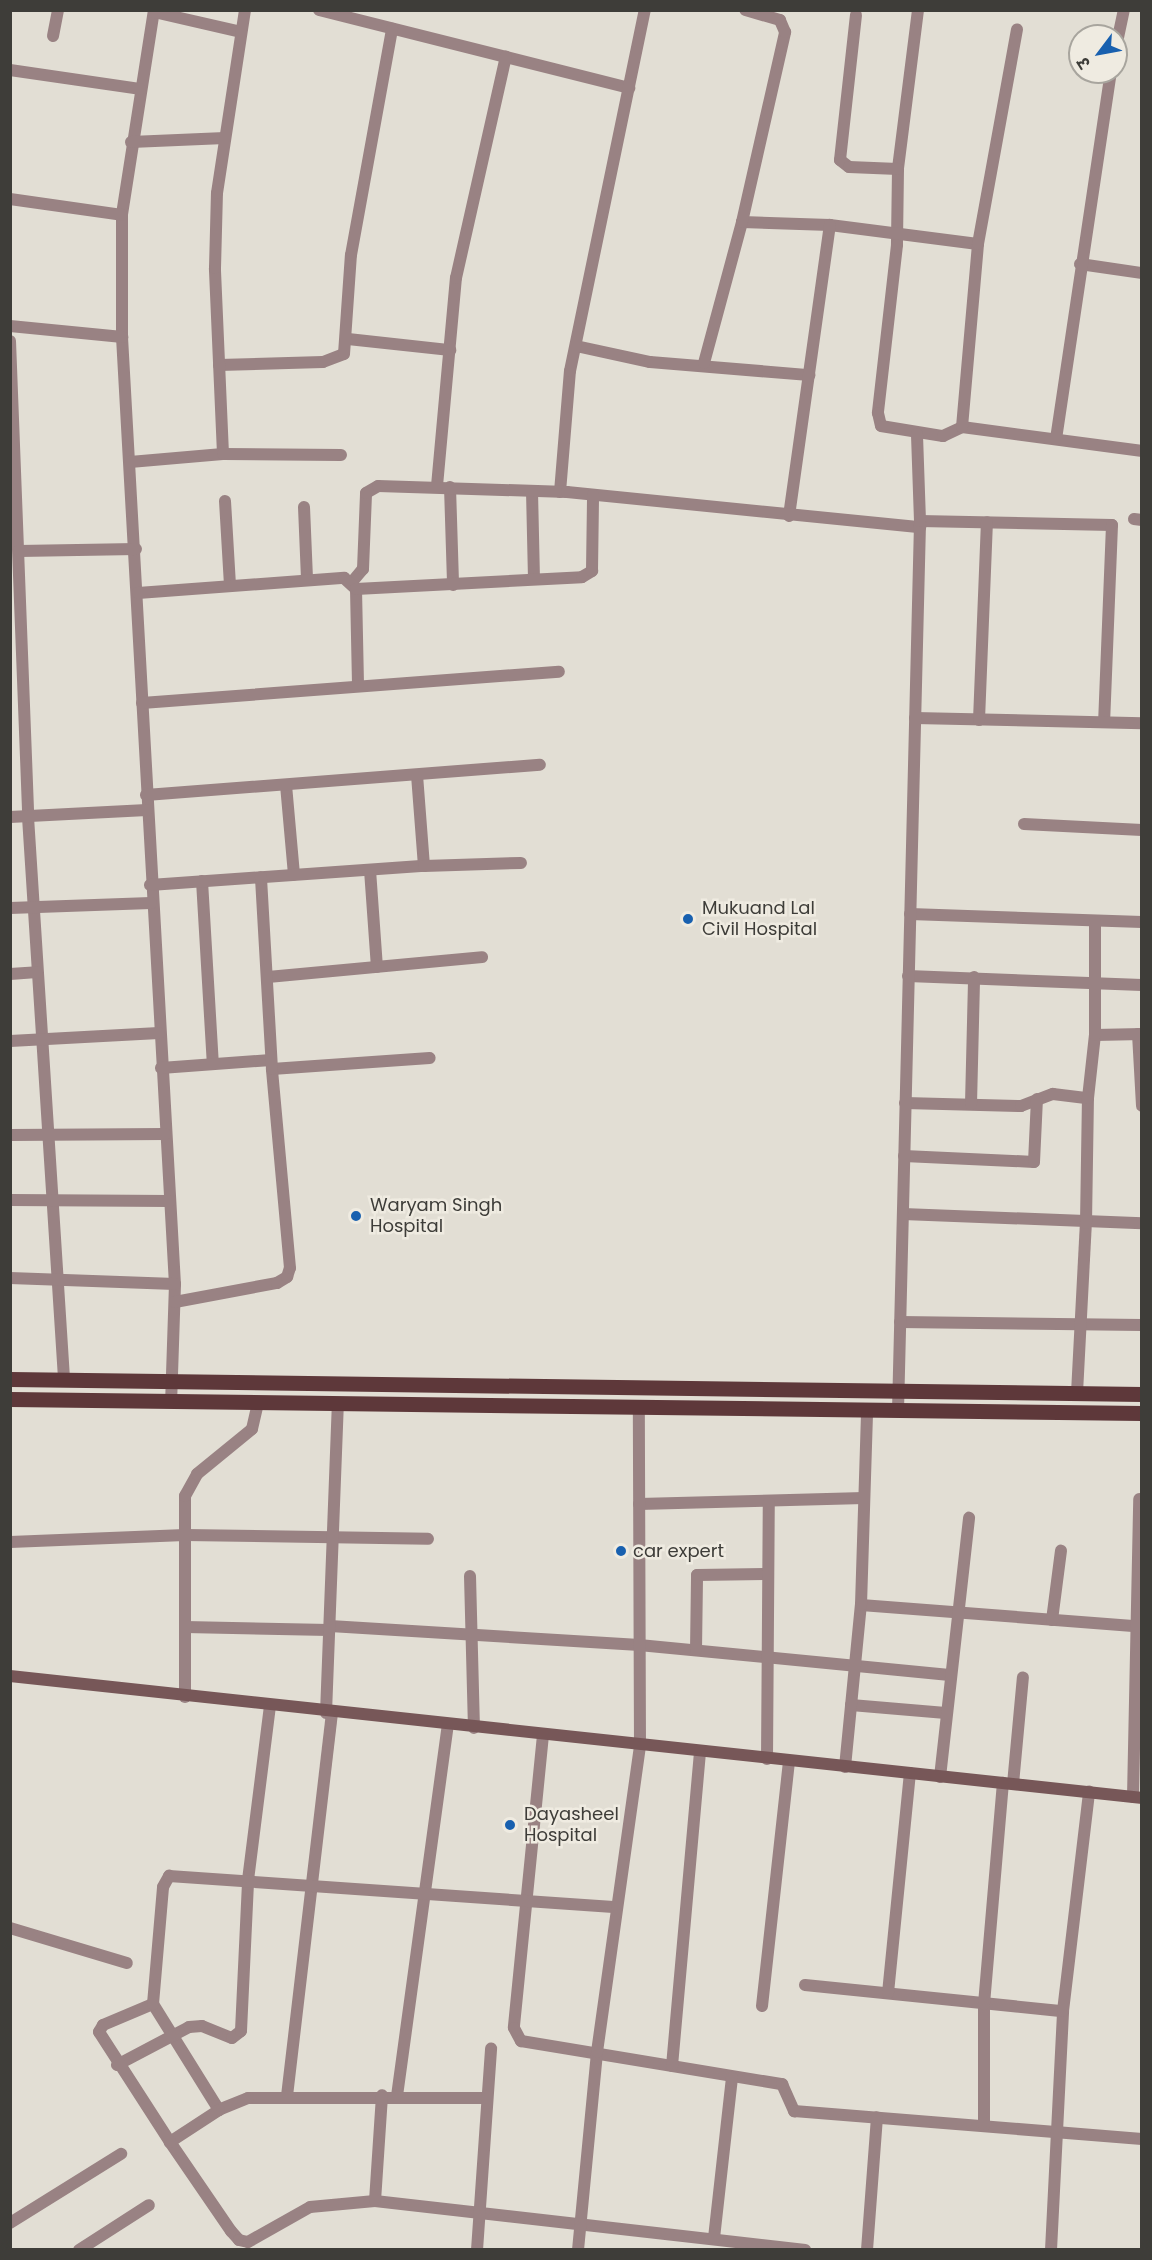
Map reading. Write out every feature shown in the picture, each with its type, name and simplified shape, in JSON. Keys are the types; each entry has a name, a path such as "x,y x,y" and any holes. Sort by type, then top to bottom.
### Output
{"main road":[{"path":"10,1378 1142,1394"},
{"path":"10,1399 338,1406 1142,1413"}],"street":[{"path":"53,36 58,10"},
{"path":"223,454 215,268 217,193 244,10"},
{"path":"319,10 629,88"},
{"path":"560,492 576,345 645,10"},
{"path":"704,363 742,222 785,32 780,20 767,13 745,10"},
{"path":"918,10 898,169 897,234 878,420 886,429 917,434 943,436 962,427 1142,450"},
{"path":"171,1402 175,1284 151,903 136,549 122,337 122,215 131,142 154,11 241,32"},
{"path":"856,15 840,160 849,167 898,169"},
{"path":"219,365 334,361 344,354 348,339 351,255 392,29"},
{"path":"962,427 978,244 1017,30"},
{"path":"453,585 443,487 456,278 506,57"},
{"path":"10,70 140,89"},
{"path":"1056,439 1080,264 1109,84"},
{"path":"131,142 225,138"},
{"path":"10,199 122,215"},
{"path":"742,222 830,225 978,244"},
{"path":"789,516 830,225"},
{"path":"1080,264 1142,273"},
{"path":"10,326 122,337"},
{"path":"348,339 450,350"},
{"path":"10,341 20,551 16,641 24,700 37,972 64,1379"},
{"path":"576,345 650,362 704,363 809,375"},
{"path":"898,1411 920,524 917,434"},
{"path":"130,462 223,454 340,455"},
{"path":"358,686 354,586 363,569 366,493 378,486 560,492 789,516 920,524 987,522 1112,525 1104,722"},
{"path":"531,491 534,579"},
{"path":"138,593 344,578 354,586 453,585 582,577 592,571 593,495"},
{"path":"225,501 230,586"},
{"path":"304,507 307,580"},
{"path":"979,720 987,522"},
{"path":"20,551 136,549"},
{"path":"142,703 559,672"},
{"path":"10,702 24,700"},
{"path":"915,718 1142,723"},
{"path":"146,795 540,765"},
{"path":"417,775 424,866"},
{"path":"286,785 294,875"},
{"path":"10,817 147,810"},
{"path":"1024,824 1142,830"},
{"path":"150,885 424,866 521,863"},
{"path":"370,870 377,967"},
{"path":"175,1302 277,1283 287,1277 290,1268 272,1064 261,877"},
{"path":"202,881 213,1064"},
{"path":"10,908 151,903"},
{"path":"910,914 1142,922"},
{"path":"1077,1393 1086,1223 1088,1098 1095,1035 1095,922"},
{"path":"268,977 482,957"},
{"path":"10,974 37,972"},
{"path":"908,976 1142,985"},
{"path":"971,1104 974,977"},
{"path":"10,1041 159,1033"},
{"path":"1095,1035 1140,1034 1142,1106"},
{"path":"161,1068 213,1064 430,1058"},
{"path":"905,1103 1022,1106 1053,1094 1088,1098"},
{"path":"904,1156 1034,1162 1037,1154 1037,1099"},
{"path":"10,1135 165,1134"},
{"path":"10,1200 52,1198 170,1201"},
{"path":"903,1214 1086,1223 1142,1223"},
{"path":"10,1278 175,1284"},
{"path":"900,1322 1079,1327 1142,1325"},
{"path":"185,1697 185,1534 188,1485 252,1429 258,1404"},
{"path":"286,2096 329,1713 329,1628 338,1406"},
{"path":"578,2250 597,2052 640,1746 639,1409"},
{"path":"845,1767 861,1605 867,1411"},
{"path":"639,1504 768,1503 864,1498"},
{"path":"10,1676 270,1707 1137,1797 1136,1626 1139,1609 1139,1499"},
{"path":"767,1759 768,1503"},
{"path":"940,1777 956,1612 969,1518"},
{"path":"10,1542 185,1534 428,1539"},
{"path":"1052,1620 1061,1551"},
{"path":"696,1650 697,1575 768,1574"},
{"path":"470,1576 474,1728"},
{"path":"861,1605 1136,1626"},
{"path":"185,1628 329,1628 639,1645 855,1663 950,1675"},
{"path":"984,2126 984,2004 1008,1784 1023,1677"},
{"path":"851,1705 946,1713"},
{"path":"117,2065 195,2025 232,2038 241,2031 248,1880 270,1707"},
{"path":"397,2096 448,1725"},
{"path":"543,1735 524,1901 515,2035 521,2041 782,2084 794,2110 1142,2139"},
{"path":"672,2066 700,1751"},
{"path":"762,2006 789,1761"},
{"path":"888,1993 910,1773"},
{"path":"1051,2250 1055,2132 1063,2011 1089,1792"},
{"path":"219,2110 153,2004 163,1887 169,1876 248,1880 424,1895 617,1906"},
{"path":"10,1928 127,1963"},
{"path":"805,1984 1063,2011"},
{"path":"153,2004 99,2028 100,2037 197,2186 239,2240 248,2242 260,2237 321,2204 375,2201 580,2222 805,2250"},
{"path":"477,2250 491,2048"},
{"path":"714,2238 732,2077"},
{"path":"375,2201 382,2095"},
{"path":"170,2142 219,2110 248,2098 382,2095 486,2098"},
{"path":"867,2250 877,2118"},
{"path":"10,2223 121,2154"},
{"path":"79,2250 150,2205"}],"place":[{"name":"Mukuand Lal Civil Hospital","path":"688,919"},
{"name":"Waryam Singh Hospital","path":"356,1216"},
{"name":"car expert","path":"621,1551"},
{"name":"Dayasheel Hospital","path":"510,1825"}]}
